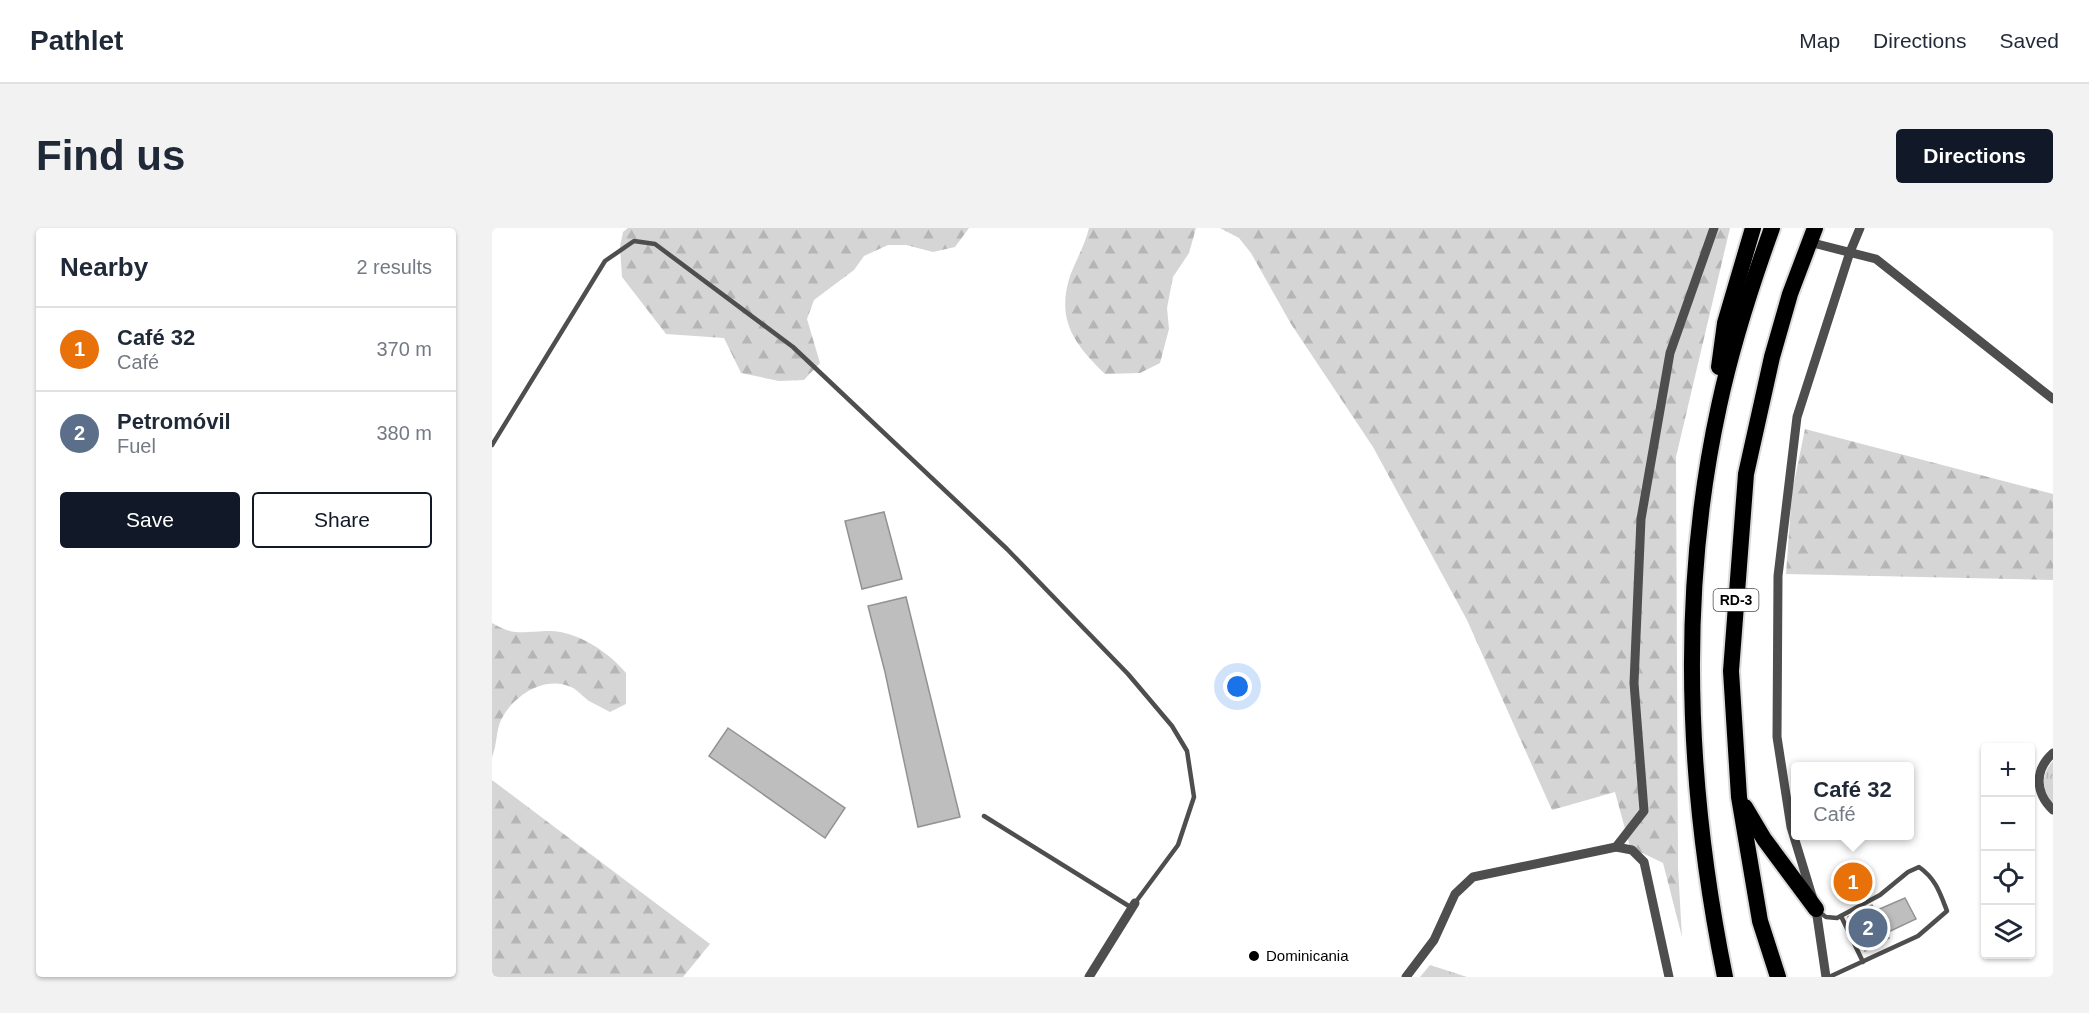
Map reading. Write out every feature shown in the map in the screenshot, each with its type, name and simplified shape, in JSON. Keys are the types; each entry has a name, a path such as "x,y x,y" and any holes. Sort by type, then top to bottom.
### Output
{"highway":[{"path":"1719,406 1719,373 1725,323 1753,228"},
{"name":"RD-3","path":"1725,977 1713,917 1692,726 1691,667 1697,564 1708,466 1719,406 1752,284 1772,228"},
{"name":"RD-3","path":"1778,977 1760,921 1739,797 1731,671 1746,474 1772,357 1812,235"},
{"path":"1739,797 1764,839 1816,909"}],"street":[{"path":"1616,846 1644,811 1634,683 1641,519 1670,353 1714,228"},
{"path":"1791,827 1777,737 1778,576 1797,417 1850,252 1860,228"},
{"path":"1812,235 1850,252 1876,259 2053,399"},
{"path":"2053,753 2045,760 2038,781 2040,792 2053,810"},
{"path":"1795,840 1816,909 1827,977"},
{"path":"1406,977 1434,940 1455,894 1473,877 1616,846 1632,850 1644,862 1669,977"},
{"path":"1089,977 1134,905"}],"lane":[{"path":"492,445 605,261 634,242 654,244 801,355 1008,549 1128,674 1172,726 1187,751 1194,797 1178,845 1134,905 984,816"},
{"path":"1816,909 1826,917 1837,918 1880,895 1908,872 1919,867 1930,875 1939,887 1947,911 1935,924 1918,936 1827,977"},
{"path":"1841,915 1863,962"}],"green space":[{"path":"628,228 969,228 955,247 933,252 906,245 888,245 864,256 854,270 814,300 807,319 820,363 804,380 779,381 741,373 724,338 666,334 622,277 620,247 623,232"},
{"path":"1089,228 1196,228 1189,253 1173,277 1167,308 1169,329 1160,363 1140,373 1105,374 1084,352 1071,330 1065,306 1066,292"},
{"path":"1220,228 1730,228 1676,457 1678,868 1682,937 1663,863 1630,847 1615,792 1552,810 1467,620 1373,447 1291,324 1251,253 1239,238"},
{"path":"1805,429 2053,494 2053,580 1786,574 1792,492"},
{"path":"492,623 514,632 560,632 592,644 626,673 626,704 610,712 589,701 571,687 561,684 540,686 521,696 506,711 499,724 492,757"},
{"path":"2053,761 2053,804 2046,793 2044,782 2046,771"},
{"path":"492,780 710,944 683,977 492,977"},
{"path":"1430,965 1467,977 1420,977"}],"building":[{"path":"884,512 902,579 862,589 845,521"},
{"path":"906,597 960,817 918,827 885,672 868,606"},
{"path":"728,728 845,808 825,838 709,756"},
{"path":"1905,898 1916,919 1886,933 1889,938 1865,951 1848,917 1872,905 1875,911"}],"place":[{"name":"Café 32","path":"1853,882"},
{"name":"Petromóvil","path":"1868,928"},
{"name":"Dominicania","path":"1254,956"}]}
